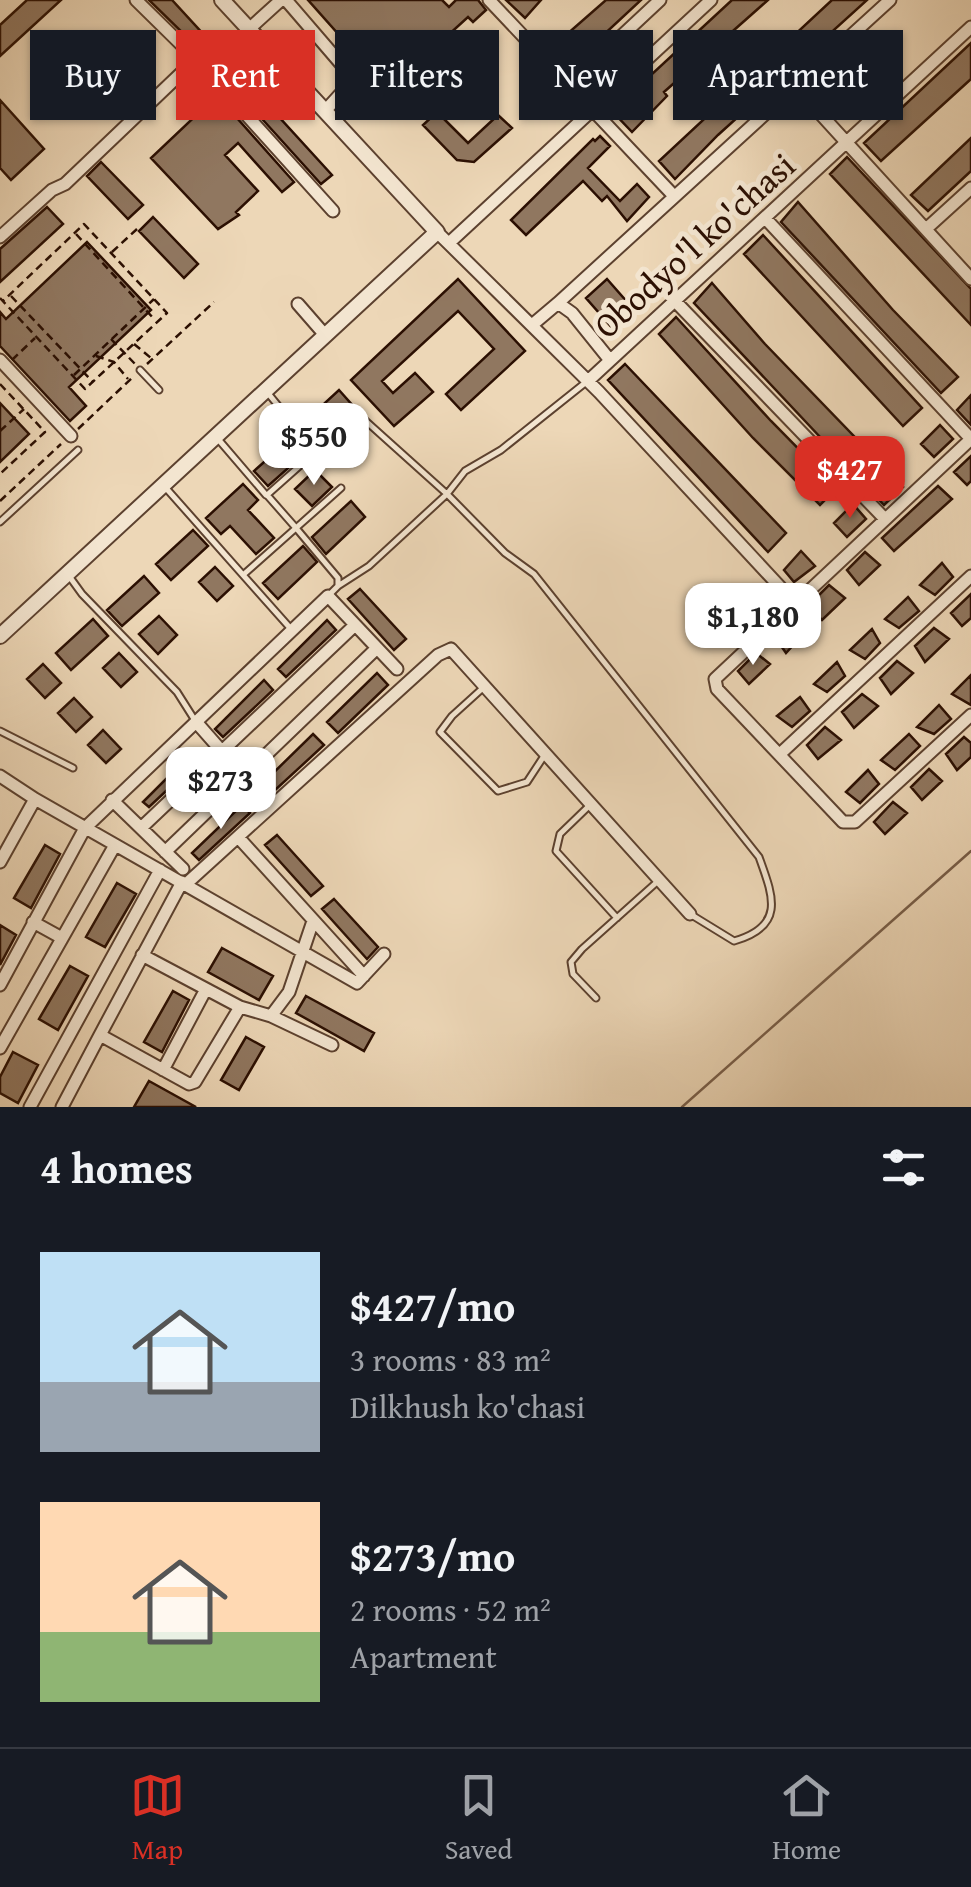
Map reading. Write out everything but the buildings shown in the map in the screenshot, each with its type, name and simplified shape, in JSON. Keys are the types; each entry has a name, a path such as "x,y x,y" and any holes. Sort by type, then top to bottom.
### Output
{"street":[{"path":"136,0 176,40"},
{"path":"222,0 437,232 588,381 794,602"},
{"path":"249,29 284,0 354,79 325,111"},
{"path":"489,0 519,33"},
{"path":"628,30 660,0"},
{"path":"653,53 711,0"},
{"path":"857,30 890,0"},
{"name":"Obodyo'l ko'chasi","path":"588,381 971,27"},
{"path":"0,237 52,190 65,184 176,79"},
{"path":"251,120 334,210"},
{"path":"449,243 580,120"},
{"path":"601,120 674,196"},
{"path":"532,326 758,120"},
{"path":"827,120 971,279"},
{"path":"926,230 971,188"},
{"path":"765,218 971,439 715,679 716,689 781,753 842,822 855,822 971,716"},
{"path":"0,636 437,232"},
{"path":"674,300 885,519"},
{"path":"558,303 572,313 609,359"},
{"path":"298,304 325,336"},
{"path":"3,363 71,436"},
{"path":"781,753 971,576"},
{"path":"0,984 85,828 328,596 397,669"},
{"path":"141,828 354,625"},
{"path":"165,852 377,648"},
{"path":"62,1107 184,878 238,837 438,655 451,649 690,914"},
{"path":"197,723 270,806"},
{"path":"0,776 160,870 184,878 357,983 384,954"},
{"path":"0,862 35,799"},
{"path":"112,800 165,852 184,878"},
{"path":"238,837 364,976"},
{"path":"0,1048 115,845"},
{"path":"30,1107 160,870"},
{"path":"271,1016 289,992 313,921"},
{"path":"33,922 62,938"},
{"path":"142,955 240,1007 271,1016 332,1046"},
{"path":"164,1070 206,989"},
{"path":"100,1035 189,1084 195,1082 240,1007"}],"lane":[{"path":"140,370 159,390"},
{"path":"328,596 369,566 446,494 465,470 501,450 588,381"},
{"path":"265,390 315,450"},
{"path":"267,496 358,414 505,553 534,574 759,857 774,900 768,922 746,938 734,941 690,914"},
{"path":"216,436 338,578 338,586"},
{"path":"0,522 78,450"},
{"path":"163,485 292,631"},
{"path":"243,575 341,488"},
{"path":"68,573 82,594 177,692 197,723"},
{"path":"484,687 440,732 498,791 526,782 544,755"},
{"path":"0,731 73,768"},
{"path":"591,804 560,834 556,851 617,918"},
{"path":"596,998 573,974 572,962 659,880"}],"path":[{"path":"84,224 167,313 85,390 1,299 75,233 84,224"},
{"path":"111,253 137,229"},
{"path":"75,233 157,322"},
{"path":"10,294 93,382"},
{"path":"72,376 154,299"},
{"path":"0,501 214,302"},
{"path":"3,363 36,337"},
{"path":"112,339 140,370"},
{"path":"134,344 152,359"},
{"path":"94,355 114,362 129,381"},
{"path":"0,385 45,432 0,474"},
{"path":"0,431 24,409"}],"waterway":[{"path":"682,1107 971,851"}]}
